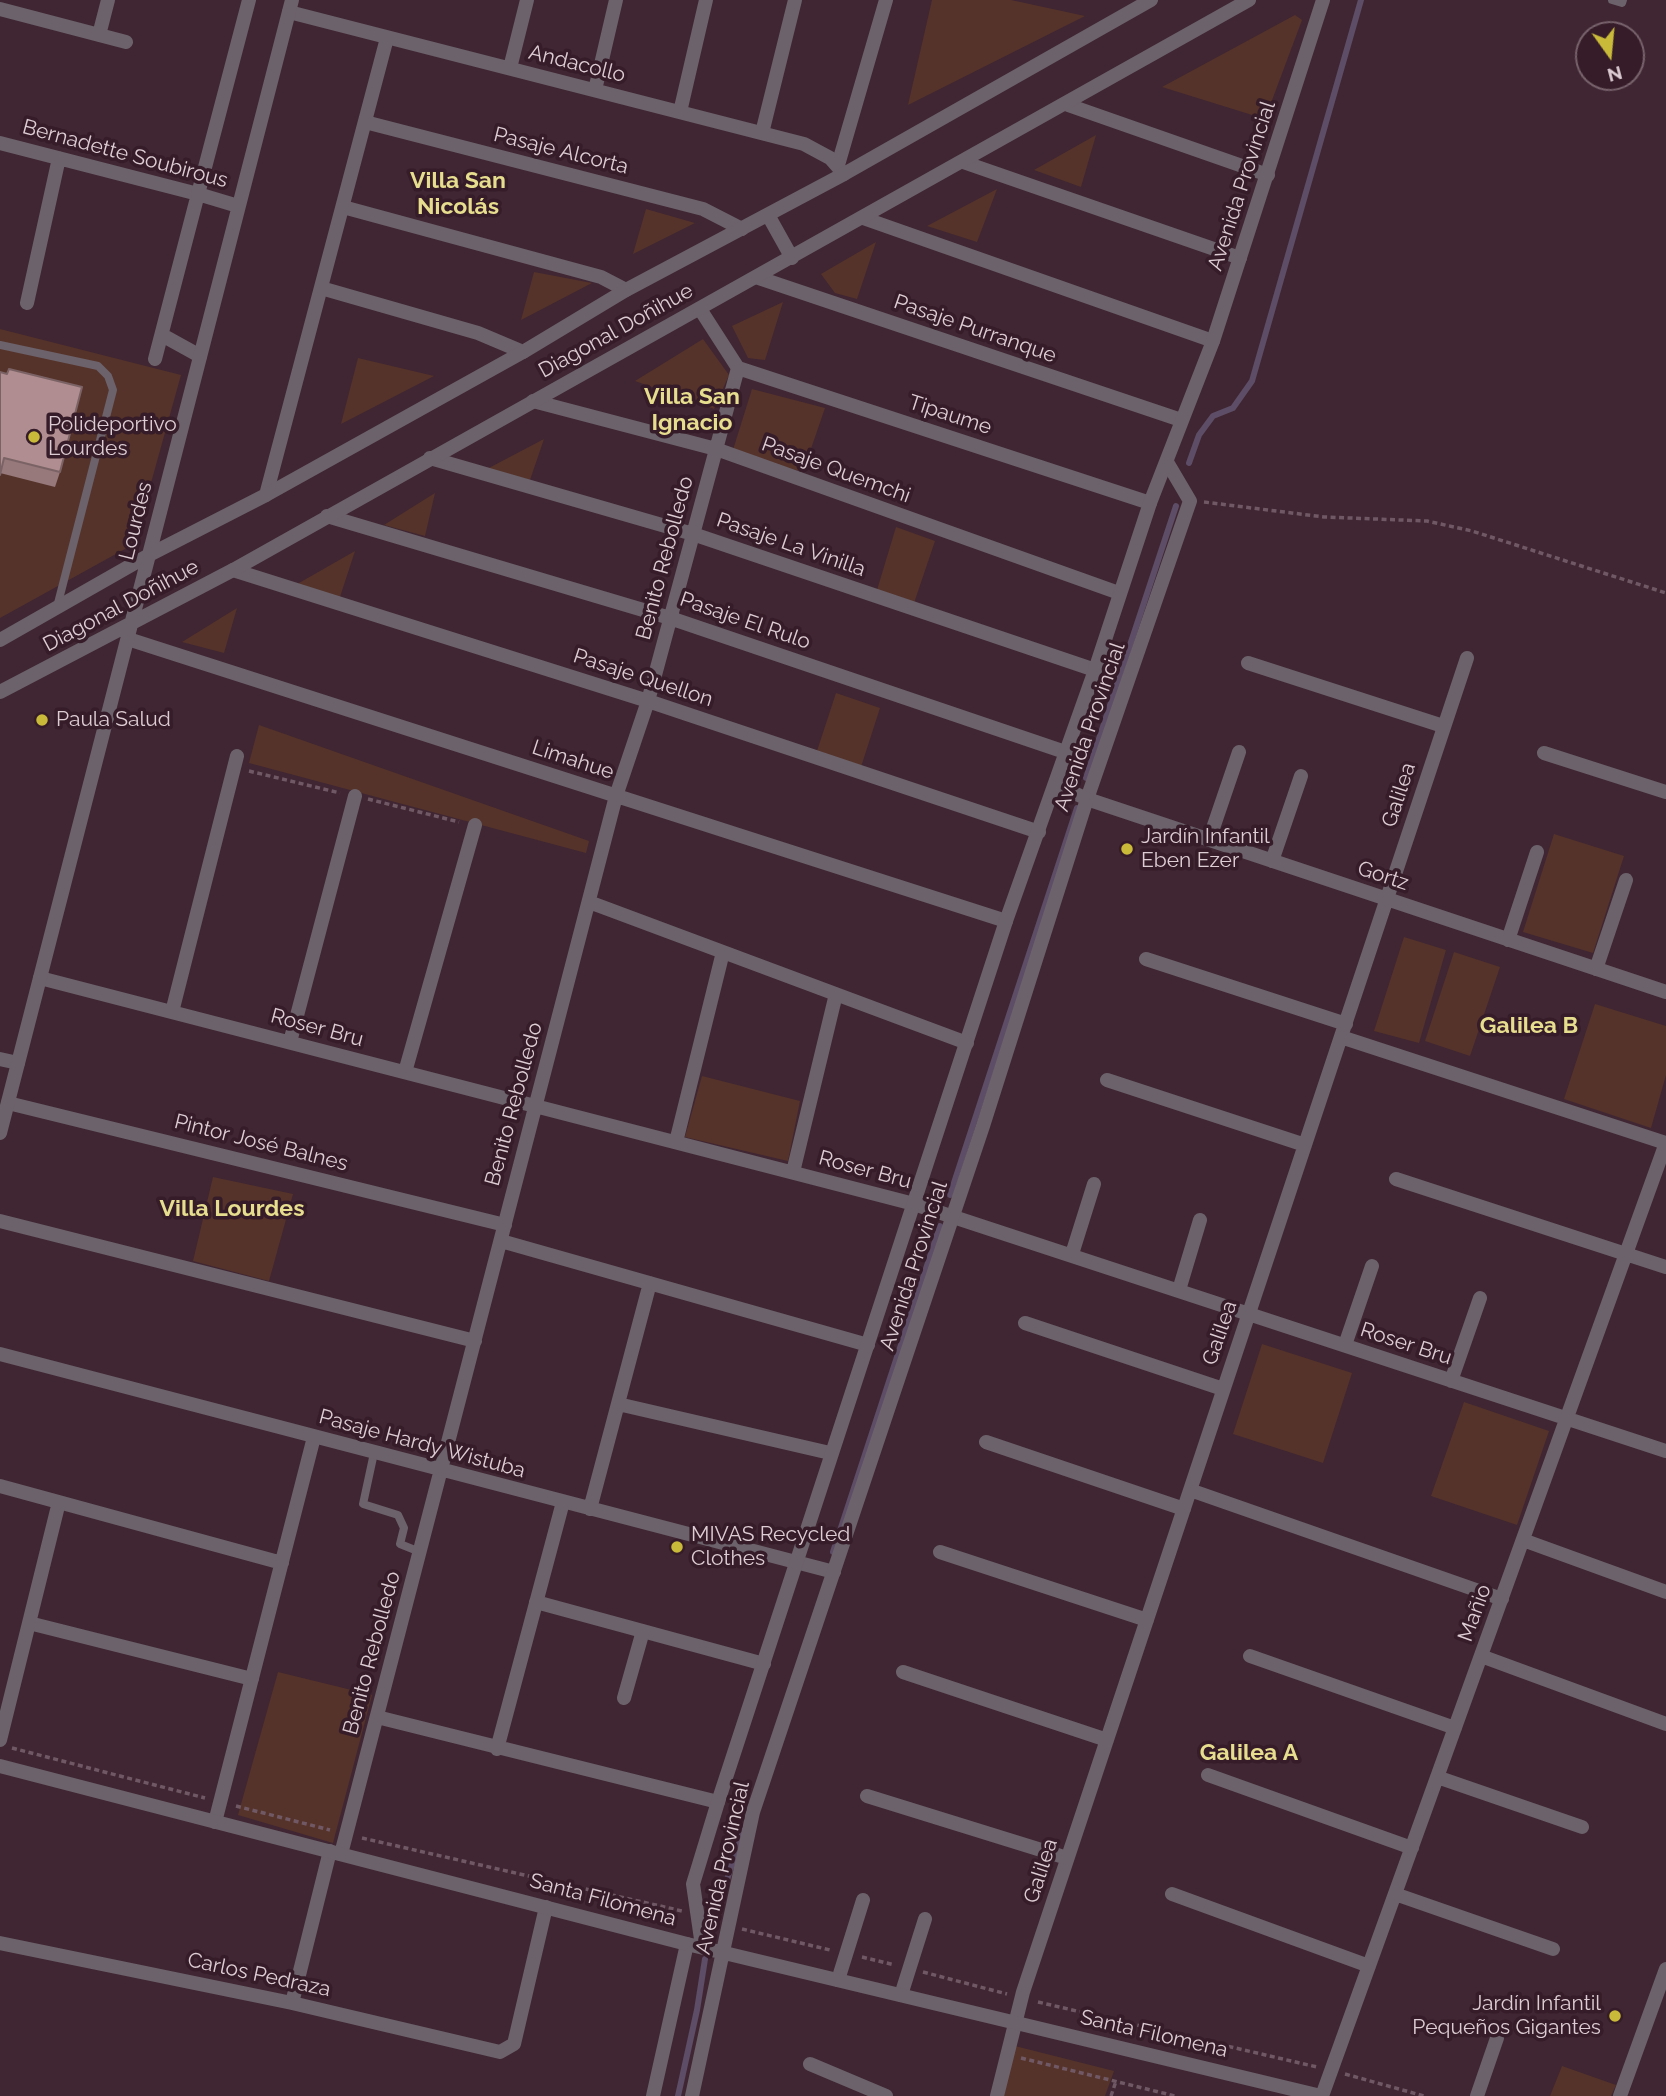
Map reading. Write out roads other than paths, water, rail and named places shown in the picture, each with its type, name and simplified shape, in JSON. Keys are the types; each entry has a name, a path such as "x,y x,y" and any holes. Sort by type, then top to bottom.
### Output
{"street":[{"path":"99,35 108,0"},
{"path":"155,359 249,0"},
{"path":"510,68 527,0"},
{"path":"595,90 616,0"},
{"path":"680,112 706,0"},
{"path":"762,133 795,0"},
{"path":"841,169 886,0"},
{"name":"Diagonal Doñihue","path":"0,640 149,555 266,495 523,352 626,290 768,215 841,169 1151,0"},
{"name":"Diagonal Doñihue","path":"0,692 233,570 1068,104 1249,0"},
{"name":"Avenida Provincial","path":"653,2096 694,1945 694,1884 718,1802 1006,921 1095,670 1150,503 1213,341 1321,3"},
{"name":"Andacollo","path":"290,6 387,38 815,148 841,169"},
{"name":"Lourdes","path":"0,1133 290,6"},
{"path":"0,9 126,42"},
{"path":"266,495 387,38"},
{"path":"1068,104 1268,175"},
{"name":"Pasaje Alcorta","path":"365,122 703,209 742,229"},
{"name":"Bernadette Soubirous","path":"0,143 238,206"},
{"path":"27,303 59,158"},
{"path":"963,162 1240,258"},
{"path":"343,207 601,276 626,290"},
{"path":"768,215 792,258"},
{"path":"863,218 1213,341"},
{"name":"Pasaje Purranque","path":"756,277 1181,420"},
{"path":"321,288 478,333 523,352"},
{"path":"699,309 738,368"},
{"path":"162,335 200,356"},
{"name":"Benito Rebolledo","path":"292,2003 377,1717 616,796 648,701 738,368"},
{"name":"Tipaume","path":"738,368 1150,503"},
{"name":"Pasaje Quemchi","path":"533,401 716,449 1119,593"},
{"name":"Pasaje La Vinilla","path":"430,458 693,534 1095,670"},
{"name":"Avenida Provincial","path":"692,2096 753,1812 953,1215 1087,799 1190,501 1167,462"},
{"name":"Pasaje El Rulo","path":"327,516 670,618 1065,752"},
{"name":"Pasaje Quellon","path":"233,570 648,701 1039,832"},
{"name":"Limahue","path":"128,639 1006,921"},
{"name":"Galilea","path":"997,2096 1013,2022 1466,658"},
{"path":"1248,663 1443,726"},
{"path":"1209,840 1239,752"},
{"path":"1544,753 1666,792"},
{"path":"172,1012 237,756"},
{"path":"1272,861 1301,776"},
{"name":"Gortz","path":"1055,785 1087,799 1666,992"},
{"path":"290,1042 355,796"},
{"path":"405,1072 475,825"},
{"path":"1508,940 1537,852"},
{"path":"1595,969 1626,880"},
{"path":"589,902 967,1043"},
{"path":"676,1142 723,952"},
{"path":"1146,959 1343,1031 1666,1143"},
{"name":"Roser Bru","path":"40,978 953,1215 1666,1451"},
{"path":"793,1172 836,994"},
{"path":"0,1059 18,1063"},
{"path":"1107,1080 1305,1145"},
{"name":"Pintor José Balnes","path":"8,1102 505,1225"},
{"name":"Mañio","path":"1321,2096 1666,1143"},
{"path":"1396,1179 1666,1267"},
{"path":"1072,1254 1094,1184"},
{"path":"1179,1290 1200,1220"},
{"path":"0,1221 475,1341"},
{"path":"501,1241 868,1345"},
{"path":"1345,1345 1372,1266"},
{"path":"590,1509 650,1283"},
{"path":"1451,1381 1480,1298"},
{"path":"1025,1323 1223,1389"},
{"name":"Pasaje Hardy Wistuba","path":"0,1354 834,1572"},
{"path":"618,1404 830,1453"},
{"path":"215,1822 314,1437"},
{"path":"986,1442 1184,1509"},
{"path":"0,1486 282,1563"},
{"path":"1190,1490 1502,1599"},
{"path":"0,1740 59,1502"},
{"path":"497,1749 563,1502"},
{"path":"1523,1540 1666,1592"},
{"path":"940,1552 1147,1620"},
{"path":"536,1602 764,1664"},
{"path":"29,1623 252,1679"},
{"path":"624,1698 643,1631"},
{"path":"1250,1656 1455,1728"},
{"path":"1481,1657 1666,1724"},
{"path":"903,1672 1107,1740"},
{"path":"377,1717 718,1802"},
{"name":"Santa Filomena","path":"0,1766 694,1945 1321,2096"},
{"path":"1208,1774 1412,1848"},
{"path":"1437,1777 1582,1827"},
{"path":"867,1796 1067,1858"},
{"path":"1172,1894 1369,1966"},
{"path":"1395,1894 1553,1949"},
{"path":"838,1980 863,1900"},
{"name":"Carlos Pedraza","path":"0,1943 292,2003 500,2052 508,2050 514,2044 546,1907"},
{"path":"901,1995 925,1919"},
{"path":"1620,2096 1666,1969"},
{"path":"1477,2096 1497,2038"},
{"path":"810,2064 886,2096"}],"lane":[{"path":"1612,0 1622,3 1623,0"},
{"path":"0,345 97,366 108,376 113,390 57,607"},
{"path":"374,1453 361,1501 365,1506 398,1515 404,1528 400,1544 420,1552"}],"waterway":[{"path":"1189,463 1199,435 1213,416 1233,408 1252,381 1361,0"},
{"path":"1086,778 1176,506"},
{"path":"950,1195 1077,808"},
{"path":"833,1552 940,1226"},
{"path":"717,1910 743,1831"},
{"path":"678,2096 705,1959"}],"place":[{"name":"Polideportivo Lourdes","path":"34,437"},
{"name":"Paula Salud","path":"42,720"},
{"name":"Jardín Infantil Eben Ezer","path":"1127,849"},
{"name":"MIVAS Recycled Clothes","path":"677,1547"},
{"name":"Jardín Infantil Pequeños Gigantes","path":"1615,2016"}],"district":[{"name":"Villa San Nicolás","path":"458,194"},
{"name":"Villa San Ignacio","path":"692,410"},
{"name":"Galilea B","path":"1529,1026"},
{"name":"Villa Lourdes","path":"232,1209"},
{"name":"Galilea A","path":"1249,1753"}]}
